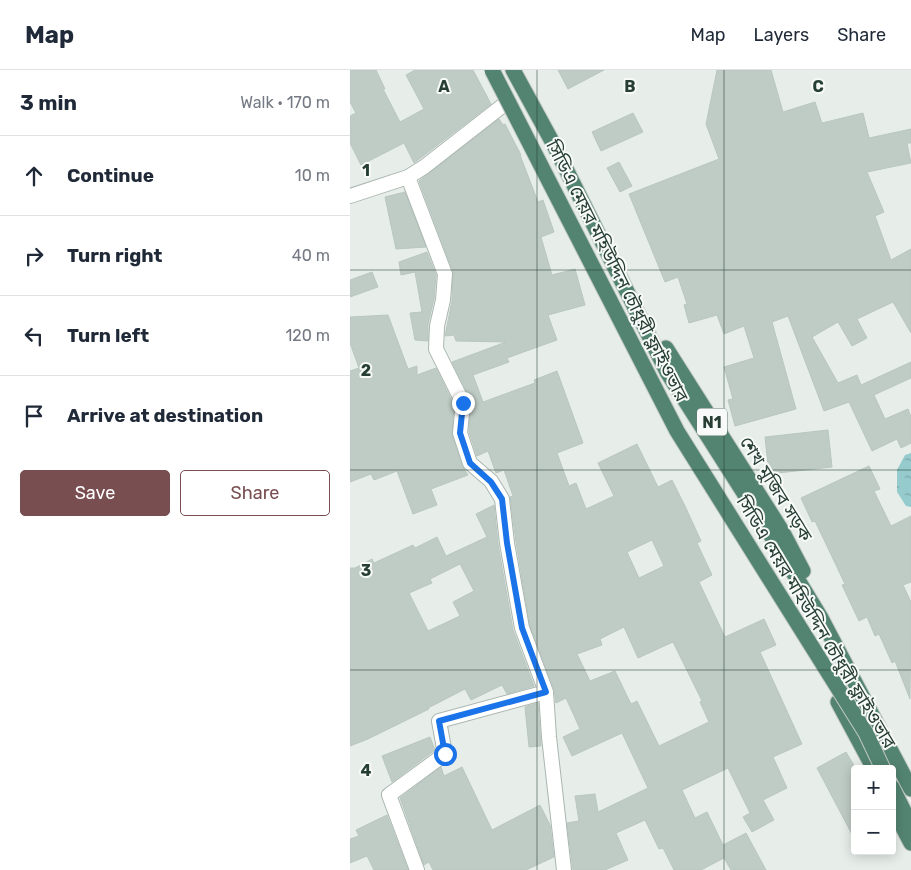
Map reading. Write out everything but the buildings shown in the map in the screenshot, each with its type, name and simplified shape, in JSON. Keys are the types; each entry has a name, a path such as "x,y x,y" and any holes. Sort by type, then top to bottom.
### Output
{"highway":[{"name":"N1","path":"491,70 643,377 679,439 753,552 854,728 872,765"},
{"name":"সিডিএ মেয়র মহিউদ্দিন চৌধুরী ফ্লাইওভার","path":"491,70 677,432 866,733 881,765"},
{"path":"513,70 554,146 667,372 821,618 911,789"},
{"name":"শেখ মুজিব সড়ক","path":"520,70 670,357 782,531 911,772"},
{"path":"896,795 911,825"},
{"path":"894,810 911,843"}],"street":[{"path":"350,196 408,177 424,167 506,102"},
{"path":"408,177 445,274 443,300 437,326 436,349 463,403 460,433 470,463 491,482 502,499 507,543 522,628 546,692 549,737 564,870"},
{"path":"417,870 389,795 445,754 439,721 546,692"}],"water":[{"path":"911,453 911,507 906,506 897,492 897,470 905,455"}],"route":[{"path":"445,754 439,721 546,692 522,628 507,543 502,499 491,482 470,463 460,433 463,403"}]}
